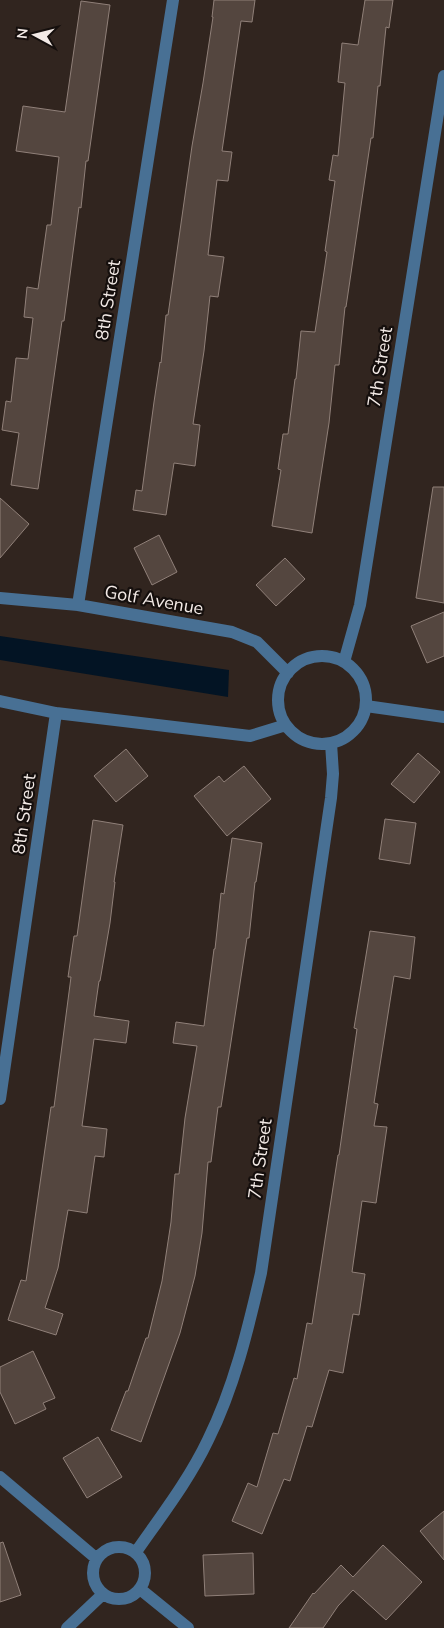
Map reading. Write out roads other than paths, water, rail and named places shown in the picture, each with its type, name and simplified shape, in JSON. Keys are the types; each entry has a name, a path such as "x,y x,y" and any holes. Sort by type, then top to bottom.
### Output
{"street":[{"name":"8th Street","path":"78,605 173,0"},
{"name":"7th Street","path":"344,662 360,605 444,76"},
{"name":"Golf Avenue","path":"0,598 78,605 232,632 257,642 288,673"},
{"path":"320,656 332,657 344,662 354,670 362,681 366,693 366,706 362,719 354,730 344,738 331,743 318,744 306,741 286,725 280,712 281,685 288,673 297,664 308,659 320,656"},
{"path":"0,701 56,713 250,736 286,725"},
{"path":"366,706 444,717"},
{"name":"8th Street","path":"0,1099 56,713"},
{"name":"7th Street","path":"136,1552 182,1487 208,1440 233,1380 252,1312 261,1273 331,798 333,774 331,743"},
{"path":"0,1477 97,1559"},
{"path":"115,1546 123,1546 136,1552 142,1558 146,1574 140,1589 127,1599 118,1600 103,1594 97,1588 94,1581 94,1566 97,1559 102,1553 115,1546"},
{"path":"140,1589 188,1628"},
{"path":"67,1628 103,1594"}],"water":[{"path":"0,636 229,670 228,697 0,660"}]}
